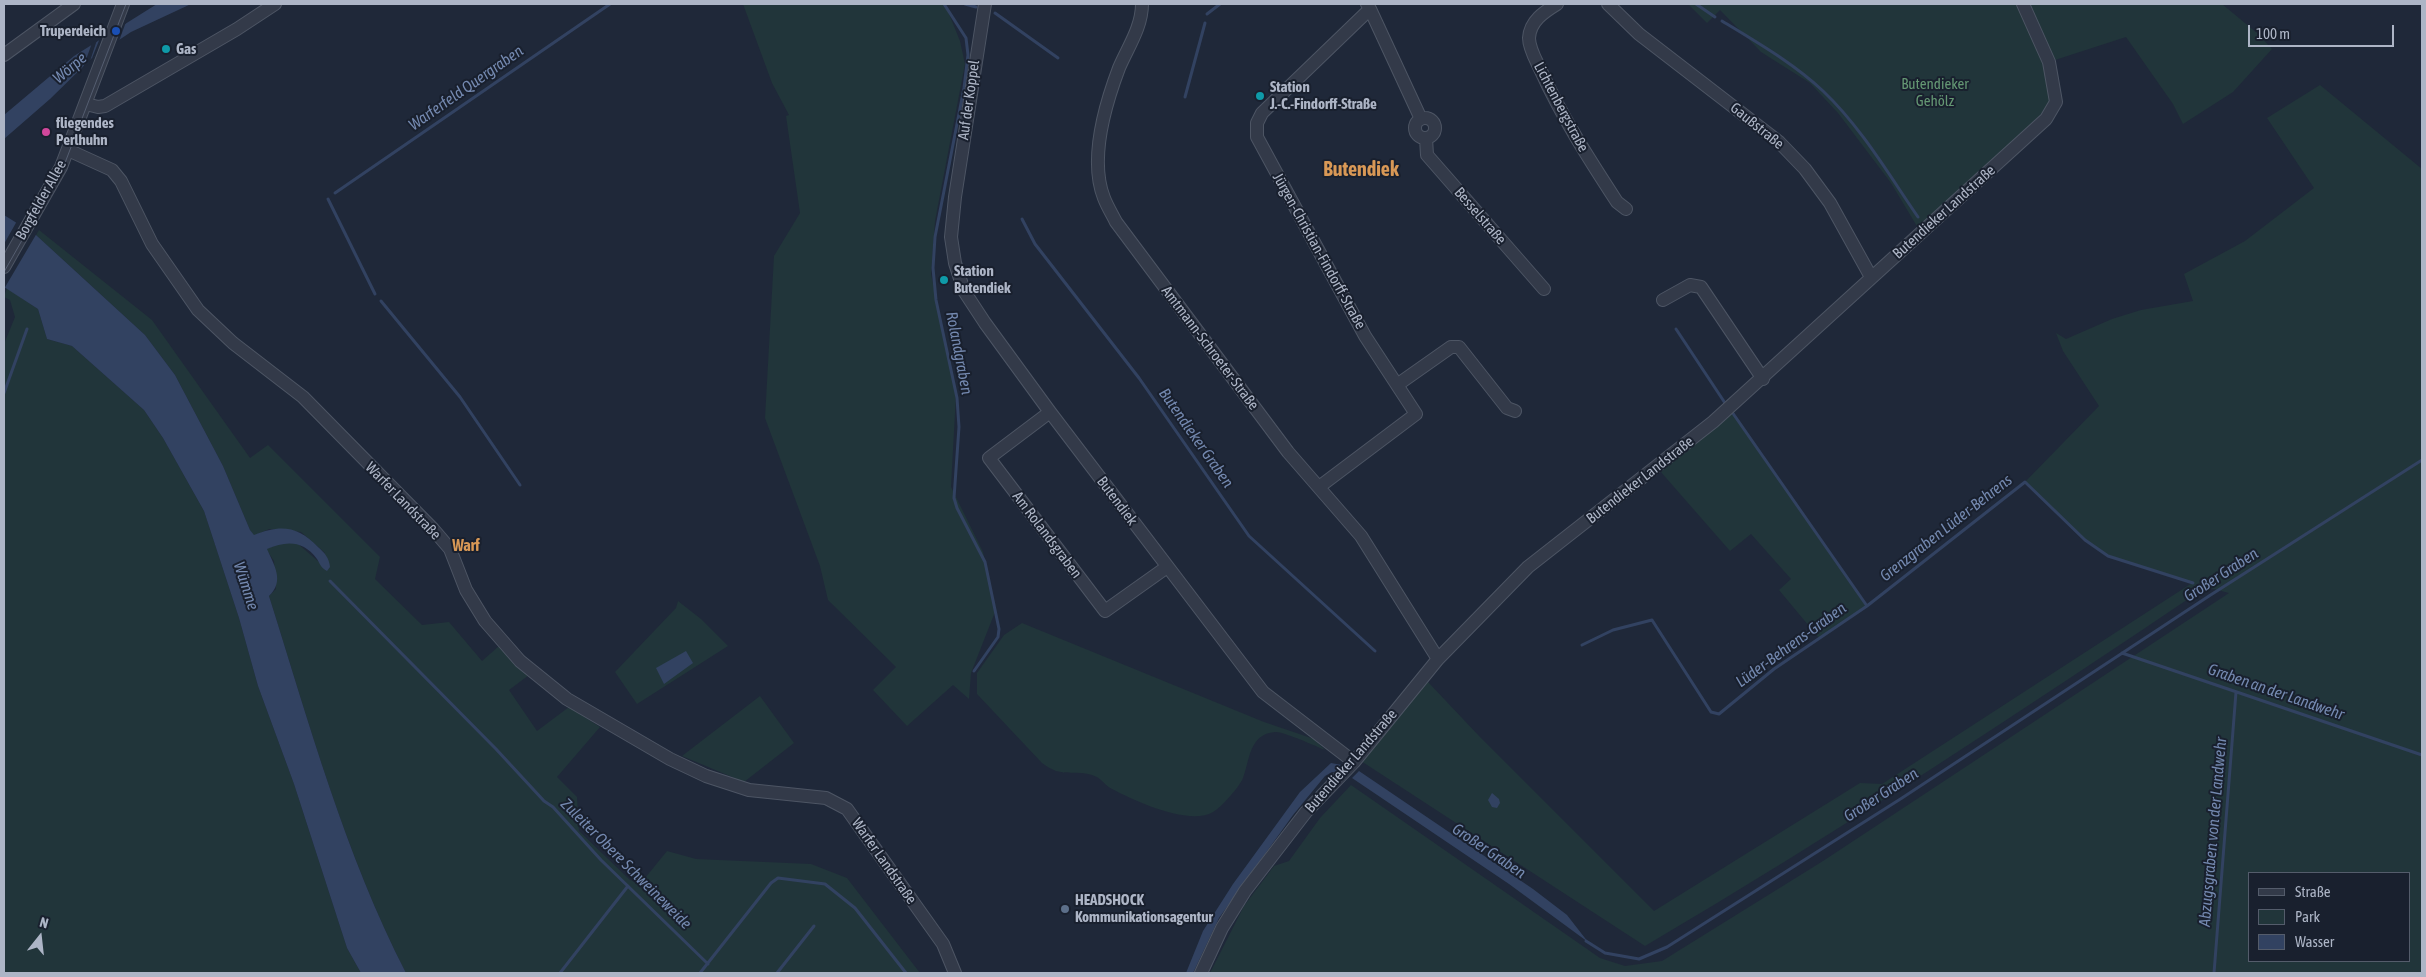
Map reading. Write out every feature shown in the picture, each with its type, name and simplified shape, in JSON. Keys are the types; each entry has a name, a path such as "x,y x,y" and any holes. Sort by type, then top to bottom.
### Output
{"street":[{"path":"4,55 74,4"},
{"name":"Borgfelder Allee","path":"4,267 52,184 68,150 123,4"},
{"path":"86,104 98,107 112,103 237,29 275,4"},
{"name":"Auf der Koppel","path":"955,197 985,4"},
{"name":"Amtmann-Schroeter-Straße","path":"1142,4 1142,17 1119,69 1100,134 1097,164 1103,197 1116,222 1288,452 1362,536 1438,659"},
{"name":"Lichtenbergstraße","path":"1557,4 1541,15 1532,26 1529,40 1535,57 1576,138 1617,202 1626,209"},
{"name":"Gaußstraße","path":"1608,4 1639,34 1779,142 1805,169 1830,203 1871,277"},
{"name":"Butendieker Landstraße","path":"1201,973 1222,928 1245,891 1306,812 1354,762 1438,659 1528,567 1713,422 1763,379 1871,277 2046,119 2056,102 2049,62 2023,4"},
{"name":"Jürgen-Christian-Findorff-Straße","path":"1320,487 1416,414 1365,336 1330,274 1257,137 1257,123 1262,113 1369,7"},
{"name":"Besselstraße","path":"1369,7 1421,119 1415,124 1415,130 1419,136 1426,138 1427,155 1544,289"},
{"name":"Warfer Landstraße","path":"68,150 112,170 120,181 152,244 198,310 254,361 303,397 433,529 450,549 466,590 485,621 520,661 579,707 670,759 706,776 749,790 826,798 847,809 943,944 955,973"},
{"name":"Butendiek","path":"955,197 951,237 955,263 964,291 985,323 1050,412 1263,692 1354,762"},
{"path":"1663,300 1690,285 1701,287 1763,379"},
{"path":"1397,385 1451,346 1460,347 1506,408 1515,411"},
{"name":"Am Rolandsgraben","path":"1050,412 990,458 1105,611 1167,567"}],"green space":[{"path":"743,4 945,4 960,41 965,64 935,221 931,274 956,394 951,487 983,552 995,612 971,673 969,699 953,685 907,726 873,690 896,667 828,600 820,566 765,418 774,256 800,213 786,116 789,115 772,83"},
{"name":"Butendieker Gehölz","path":"1688,4 2018,4 2043,64 2051,104 1993,163 1918,228 1891,183 1838,113 1810,83 1761,52 1720,10 1707,23"},
{"path":"2030,4 2222,4 2257,33 2272,49 2233,92 2183,124 2173,104 2126,37 2055,60"},
{"path":"2320,85 2422,169 2422,973 1210,973 1244,906 1274,866 1289,861 1320,818 1351,785 1600,958 1625,966 1662,961 1823,861 2229,593 2206,587 1928,771 1788,860 1645,946 1361,761 1428,682 1480,737 1654,911 1860,783 1882,784 2192,583 2108,556 2085,540 2025,482 2099,406 2063,351 2056,333 2066,339 2112,319 2141,310 2193,301 2184,274 2245,241 2314,188 2267,118"},
{"path":"39,230 152,320 250,458 268,445 380,557 375,579 422,625 449,622 482,661 499,646 529,675 509,690 537,731 569,707 600,727 557,777 577,797 579,831 630,880 641,883 667,851 696,859 811,864 847,878 920,973 406,973 364,882 346,835 269,596 276,589 274,561 266,549 281,543 297,543 319,562 325,553 301,532 269,529 254,536 223,466 175,375 145,335 36,235"},
{"path":"7,288 38,309 47,339 72,346 144,410 163,438 204,511 239,618 258,686 294,784 347,948 361,973 4,973 4,344 15,317 10,300 4,297"},
{"path":"1732,412 1867,606 1819,638 1779,590 1791,579 1751,534 1730,551 1660,471"},
{"path":"678,601 701,619 728,646 637,704 615,672 676,608"},
{"path":"1022,623 1264,722 1314,739 1325,750 1279,732 1266,734 1255,743 1241,782 1225,802 1213,812 1203,816 1177,814 1134,800 1112,789 1099,778 1092,775 1056,771 1042,763 977,694 977,673 1004,635"},
{"path":"760,696 794,743 744,782 682,756"}],"water":[{"name":"Wörpe","path":"157,4 191,4 131,32 92,58 50,99 4,139 4,115 74,56"},
{"name":"Wümme","path":"4,215 36,235 145,335 175,375 223,466 250,530 254,535 281,528 296,531 311,540 328,558 330,567 327,571 312,553 300,545 287,544 267,549 277,573 276,585 269,596 346,835 384,928 406,973 361,973 347,948 294,784 258,686 239,618 204,511 163,438 144,410 72,346 47,339 38,309 4,287"},
{"path":"686,651 693,663 664,684 656,668"},
{"path":"1331,763 1347,766 1340,773 1332,772 1325,776 1293,815 1219,918 1193,973 1186,973 1203,931 1233,884 1300,792"},
{"path":"1359,771 1533,889 1567,915 1588,942 1509,884 1352,778"},
{"path":"1492,793 1499,799 1500,803 1497,808 1492,807 1488,800"}],"pier":[{"path":"126,22 119,41 92,58 100,38"},
{"path":"97,40 89,64 83,68 92,43"},
{"path":"17,221 37,233 4,289 4,244"}],"waterway":[{"name":"Warferfeld Quergraben","path":"335,193 610,4"},
{"name":"Rolandgraben","path":"944,4 966,38 968,55 964,88 935,237 933,268 936,300 957,398 959,427 954,498 957,508 985,562 999,629 998,637 974,671"},
{"path":"965,4 976,7"},
{"path":"1207,14 1220,4"},
{"path":"1696,4 1715,17"},
{"path":"995,13 1058,58"},
{"path":"1722,21 1787,62 1823,91 1850,120 1918,217"},
{"path":"1185,97 1205,23"},
{"name":"Warferfeld Quergraben","path":"328,199 375,294"},
{"name":"Butendieker Graben","path":"1022,219 1035,244 1139,378 1249,536 1375,651"},
{"name":"Warferfeld Quergraben","path":"381,301 460,397 520,485"},
{"path":"4,393 27,329"},
{"name":"Lüder-Behrens-Graben","path":"1676,329 1725,403"},
{"name":"Lüder-Behrens-Graben","path":"1582,645 1613,630 1652,620 1711,712 1719,714 1774,669 1867,606 1732,412"},
{"name":"Großer Graben","path":"1586,941 1605,953 1639,959 1667,947 1902,798 2209,596 2422,460"},
{"name":"Grenzgraben Lüder-Behrens","path":"1867,606 2025,482 2085,540 2108,556 2193,583"},
{"name":"Zuleiter Obere Schweineweide","path":"330,581 496,749 544,801 553,807 601,860 708,964"},
{"name":"Graben an der Landwehr","path":"2122,653 2422,755"},
{"name":"Abzugsgraben von der Landwehr","path":"2214,973 2236,692"},
{"name":"Zuleiter Obere Schweineweide","path":"700,973 771,883 778,878 825,884 855,908 906,973"},
{"path":"560,973 628,886"},
{"path":"777,973 814,926"}],"tram line":[{"path":"4,272 63,168 126,4"}],"place":[{"name":"Truperdeich","path":"116,31"},
{"name":"Gas","path":"166,49"},
{"name":"Station J.-C.-Findorff-Straße","path":"1260,96"},
{"name":"fliegendes Perlhuhn","path":"46,132"},
{"name":"Station Butendiek","path":"944,280"},
{"name":"HEADSHOCK Kommunikationsagentur","path":"1065,909"}],"district":[{"name":"Butendiek","path":"1361,170"},
{"name":"Warf","path":"466,546"}]}
